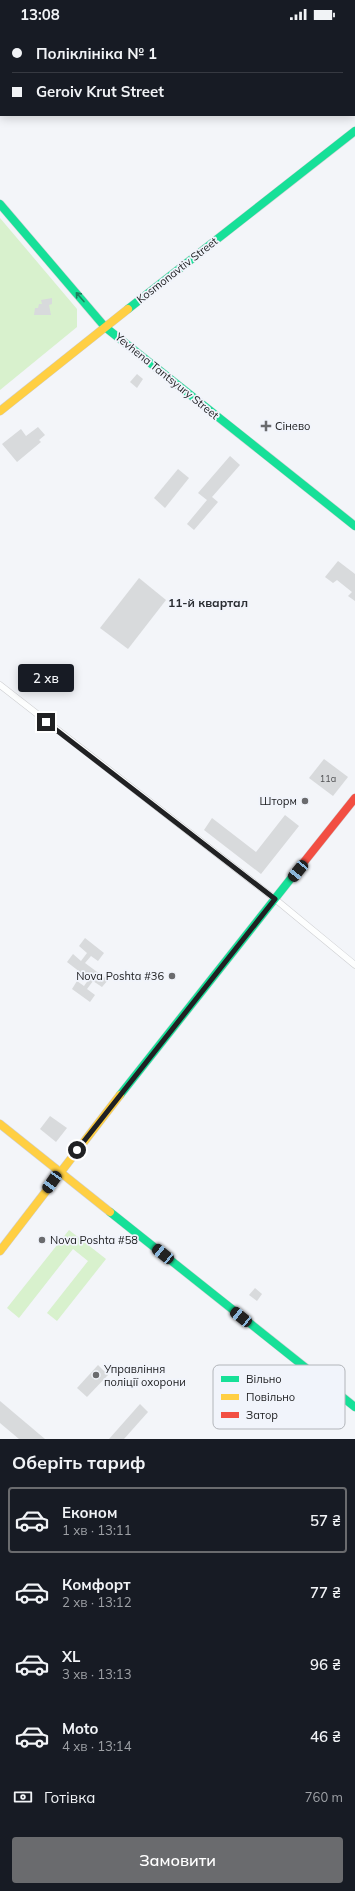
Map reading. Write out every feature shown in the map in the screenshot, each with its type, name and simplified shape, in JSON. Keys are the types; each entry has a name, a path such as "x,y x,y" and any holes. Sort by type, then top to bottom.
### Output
{"street":[{"name":"Kosmonavtiv Street","path":"0,411 355,131"},
{"name":"Yevhena Tantsyury Street","path":"0,204 106,327 355,526"},
{"path":"0,685 275,899 355,965"},
{"path":"0,1251 60,1171 355,798"},
{"path":"0,1124 302,1365"},
{"path":"345,1399 355,1407"}],"green space":[{"path":"0,218 77,309 77,327 0,390"},
{"path":"69,1230 106,1259 57,1321 47,1313 88,1261 73,1249 19,1318 7,1308"}],"building":[{"path":"52,298 52,304 49,305 51,315 34,315 35,308 38,308 39,304 42,304 41,300"},
{"path":"137,374 143,379 137,388 130,382"},
{"path":"38,427 45,435 39,440 41,442 17,462 2,444 21,429 26,436"},
{"path":"230,456 240,465 212,497 218,502 194,530 187,524 207,500 198,493"},
{"path":"178,469 189,478 165,508 154,498"},
{"path":"338,561 355,574 355,601 348,596 352,592 337,580 333,583 325,577"},
{"path":"139,578 166,600 128,649 100,628"},
{"path":"324,759 348,777 333,796 309,778"},
{"path":"285,815 299,826 261,874 204,830 212,818 256,852"},
{"path":"85,938 104,953 98,961 91,956 85,963 108,980 102,987 93,981 87,989 95,995 90,1002 72,989 77,981 84,986 89,979 67,962 73,954 81,961 87,953 79,946"},
{"path":"50,1116 67,1128 56,1142 40,1129"},
{"path":"255,1288 262,1294 257,1301 249,1295"},
{"path":"98,1365 108,1375 87,1397 77,1388"},
{"path":"0,1401 45,1439 19,1439 0,1423"},
{"path":"140,1404 148,1412 124,1439 109,1439"}],"traffic: fast":[{"path":"128,309 355,131"},
{"path":"0,204 105,327 355,526"},
{"path":"120,1095 296,872"},
{"path":"110,1212 302,1365"},
{"path":"345,1399 355,1407"}],"traffic: slow":[{"path":"0,411 128,309"},
{"path":"0,1251 120,1095"},
{"path":"0,1124 110,1212"}],"traffic: jam":[{"path":"296,872 355,798"}],"place":[{"name":"Сінево","path":"266,426"},
{"name":"Шторм","path":"305,801"},
{"name":"Nova Poshta #36","path":"172,976"},
{"name":"Nova Poshta #58","path":"42,1240"},
{"name":"Управління поліції охорони","path":"96,1375"}],"district":[{"name":"11-й квартал","path":"208,602"}],"route":[{"path":"46,722 275,899 77,1150"}]}
